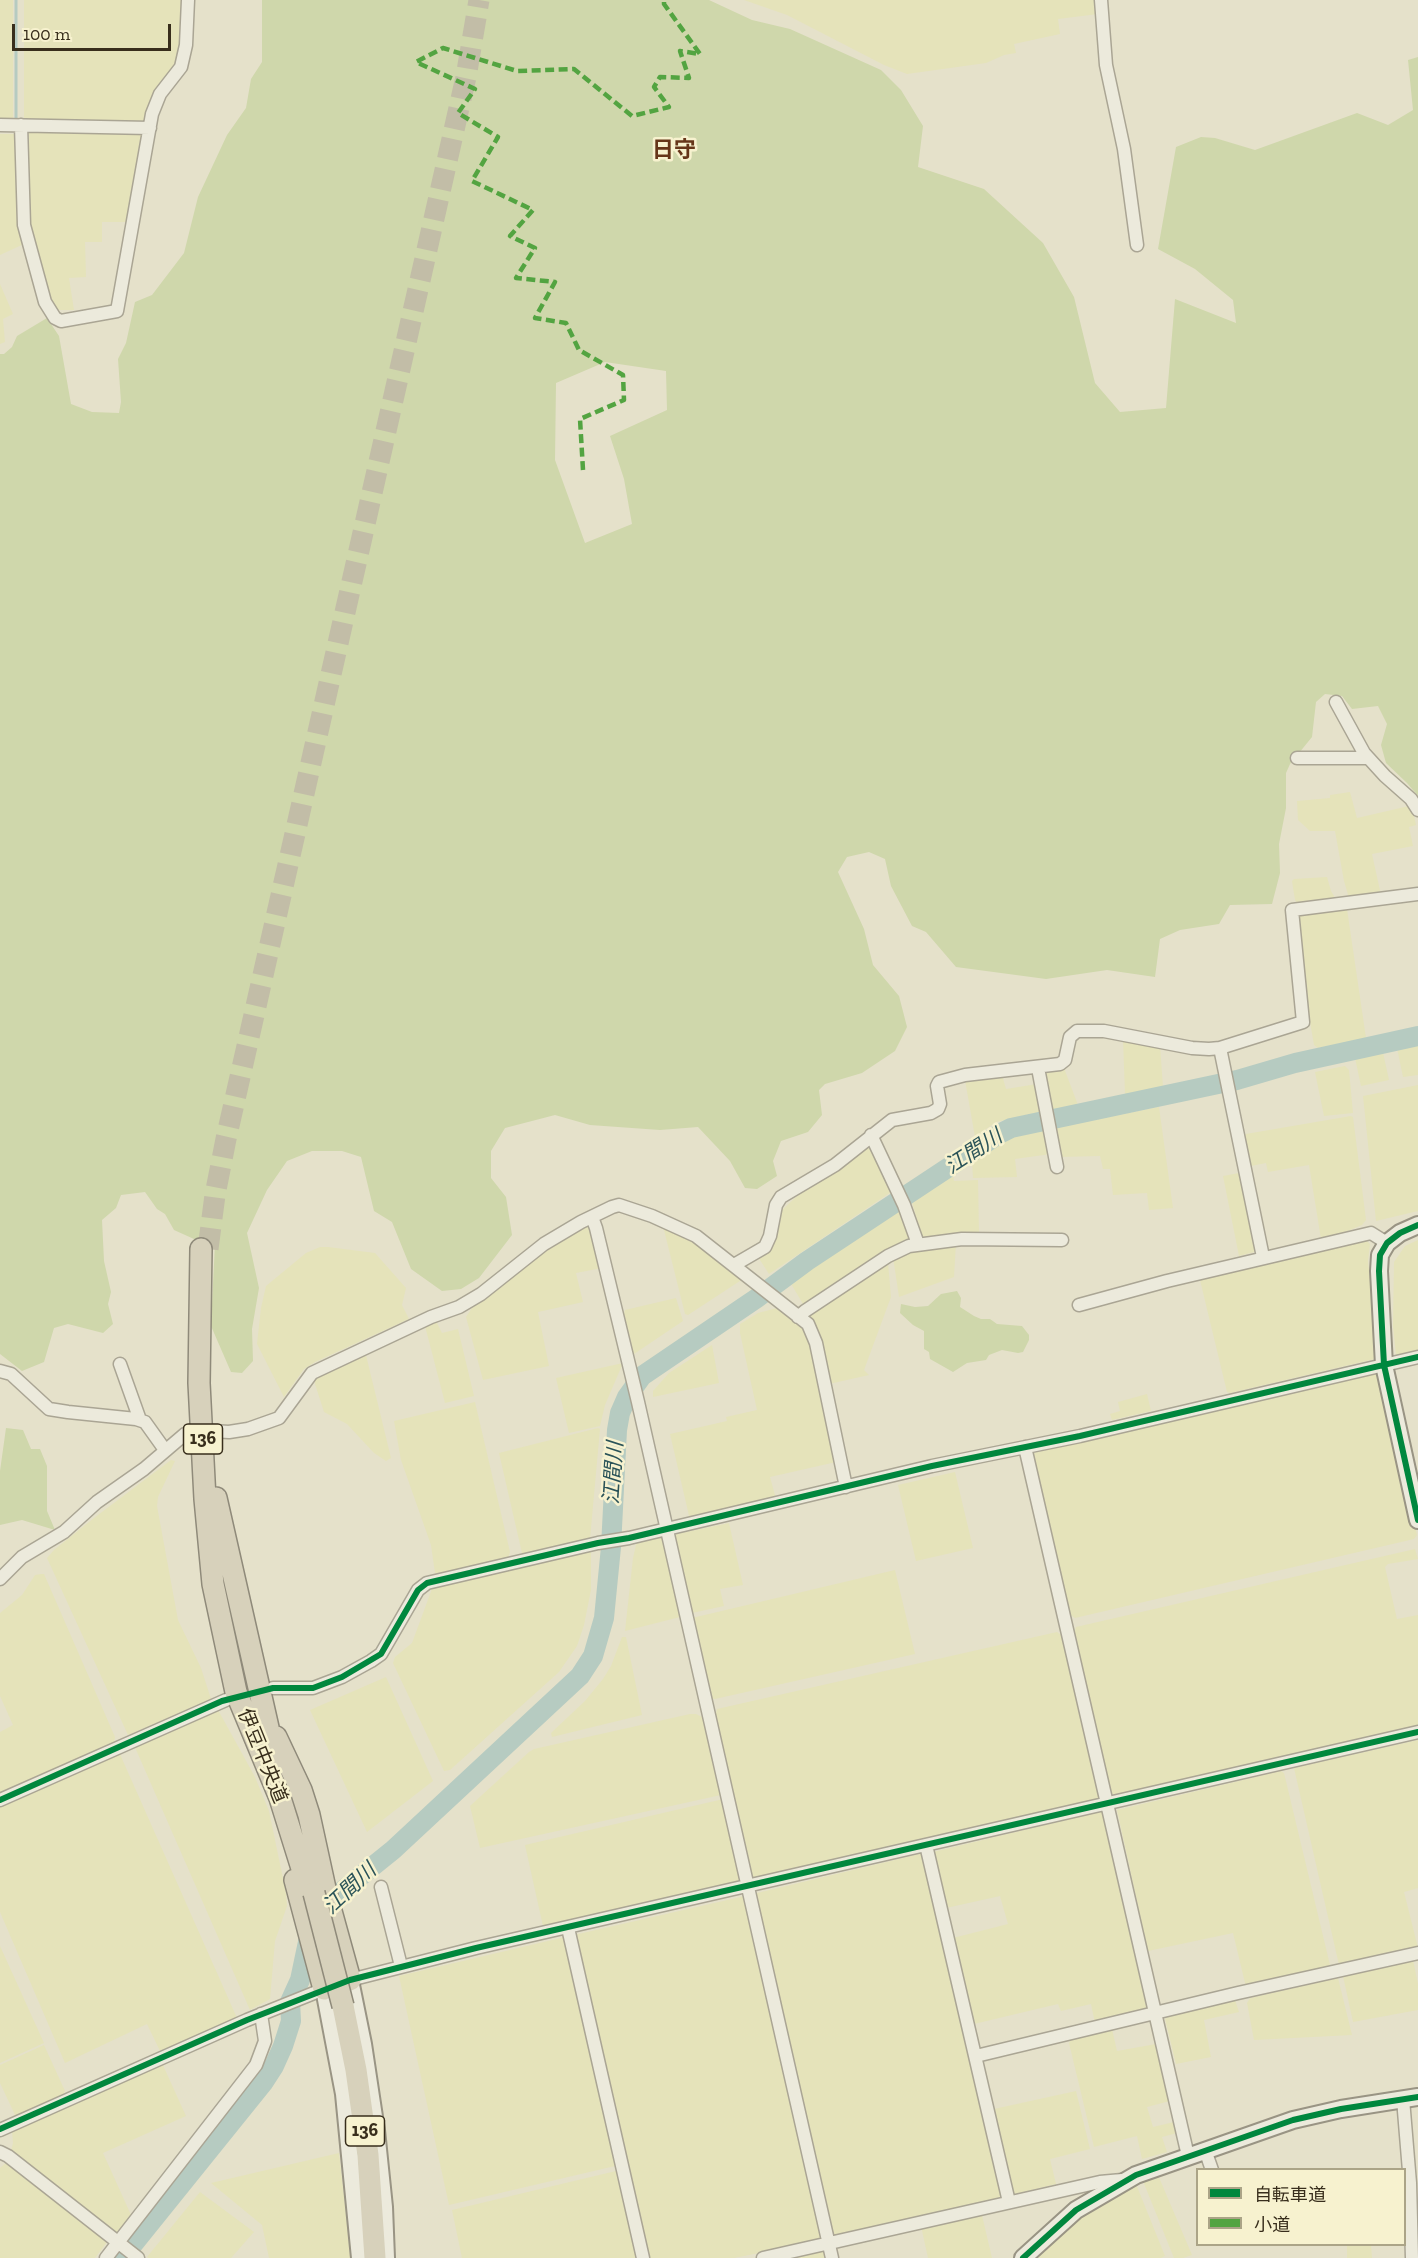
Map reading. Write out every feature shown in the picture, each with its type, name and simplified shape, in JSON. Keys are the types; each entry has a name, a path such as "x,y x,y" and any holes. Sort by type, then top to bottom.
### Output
{"highway":[{"name":"伊豆中央道","path":"204,1249 199,1383 205,1499 213,1584 233,1680 256,1715 280,1798 313,1897 356,2070 368,2155 375,2258"},
{"path":"313,1897 340,1944 350,1980"},
{"name":"136","path":"313,1897 319,1967 315,1993"},
{"name":"伊豆中央道","path":"340,2006 361,2156 367,2258"}],"main road":[{"path":"1418,1225 1400,1233 1387,1243 1380,1255 1379,1271 1384,1365 1418,1520"},
{"path":"350,1980 363,2044 376,2130 384,2207 386,2258"},
{"path":"315,1993 344,2094 360,2258"},
{"path":"1023,2258 1076,2210 1125,2180 1204,2150 1301,2118 1411,2098"}],"street":[{"path":"21,125 24,225 45,302 55,318 61,321 117,311 152,114 160,94 182,66 186,45 188,0"},
{"path":"1101,0 1106,64 1124,149 1137,245"},
{"path":"0,125 150,128"},
{"path":"1336,702 1368,758 1411,799 1418,810"},
{"path":"1297,758 1368,758"},
{"path":"734,1265 765,1247 779,1199 836,1165 892,1120 932,1113 938,1109 940,1104 937,1086 943,1080 965,1075 1038,1068 1063,1062 1073,1033 1083,1030 1113,1032 1192,1048 1220,1048 1303,1022 1292,910 1418,894"},
{"path":"1220,1048 1263,1257"},
{"path":"1038,1068 1057,1167"},
{"path":"872,1135 901,1197 918,1244"},
{"path":"212,1431 229,1432 248,1429 279,1418 312,1373 431,1317 465,1304 544,1244 612,1207 626,1206 696,1236 808,1324 816,1343 846,1487"},
{"path":"592,1217 638,1402 832,2258"},
{"path":"1079,1305 1263,1257 1371,1233 1387,1243"},
{"path":"798,1317 888,1256 909,1246 962,1239 1062,1240"},
{"path":"273,1688 313,1688 342,1677 371,1661 381,1654 418,1590 427,1583 1418,1357"},
{"path":"120,1364 140,1420"},
{"path":"0,1371 11,1374 50,1409 145,1422 165,1450"},
{"path":"0,1579 22,1557 64,1532 97,1502 144,1469 185,1434 195,1432"},
{"path":"1024,1447 1188,2156"},
{"path":"0,1800 226,1700"},
{"path":"137,2257 0,2152 3,2139 0,2129 261,2014 350,1980 401,1966 1418,1732"},
{"path":"926,1845 1009,2202"},
{"path":"381,1887 401,1966"},
{"path":"568,1928 643,2258"},
{"path":"976,2056 1418,1953"},
{"path":"106,2258 120,2243 256,2065 265,2042 261,2014"},
{"path":"1411,2098 1410,2183 1414,2255"},
{"path":"1204,2150 1212,2168"},
{"path":"763,2258 1100,2182 1125,2180"}],"shaded area":[{"path":"0,0 13,0 13,120 0,122"},
{"path":"24,0 184,0 178,64 144,123 24,122"},
{"path":"744,0 1097,0 1098,14 1058,19 1060,34 1014,44 1016,53 1004,55 986,63 907,74 884,65 787,15"},
{"path":"139,131 143,135 130,222 102,222 102,242 85,242 86,277 69,278 74,310 59,310 54,306 45,289 29,224 29,132"},
{"path":"0,134 17,134 24,244 0,255"},
{"path":"0,284 13,314 3,319 5,342 0,344"},
{"path":"1350,792 1357,818 1409,806 1414,816 1416,825 1409,827 1413,846 1372,854 1381,895 1349,898 1335,831 1310,831 1298,820 1297,801 1330,798 1330,795"},
{"path":"1327,877 1337,901 1298,904 1295,900 1292,881 1294,879"},
{"path":"1347,909 1366,1038 1318,1048 1314,1045 1295,920 1299,915"},
{"path":"1123,1039 1160,1045 1163,1087 1125,1094"},
{"path":"1418,1043 1418,1075 1403,1077 1397,1048"},
{"path":"1383,1053 1389,1080 1361,1086 1355,1058"},
{"path":"1345,1066 1349,1070 1353,1113 1324,1116 1315,1072"},
{"path":"1064,1068 1078,1105 1051,1110 1044,1072"},
{"path":"1002,1075 1006,1089 1037,1084 1044,1111 996,1122 975,1137 965,1080"},
{"path":"1418,1085 1418,1211 1376,1221 1363,1096"},
{"path":"1159,1107 1173,1208 1149,1210 1147,1193 1113,1195 1110,1169 1103,1169 1100,1156 1059,1157 1055,1131 1058,1127"},
{"path":"1353,1117 1366,1220 1362,1225 1321,1239 1309,1165 1268,1172 1266,1163 1251,1166 1244,1136"},
{"path":"1045,1130 1051,1154 1015,1159 1017,1177 973,1178 972,1162 975,1159 1006,1140 1021,1134"},
{"path":"871,1142 894,1190 769,1274 758,1257 772,1247 782,1210 811,1183"},
{"path":"1239,1173 1242,1175 1257,1248 1254,1252 1239,1256 1223,1176"},
{"path":"953,1175 954,1181 978,1180 979,1233 922,1237 912,1202"},
{"path":"900,1210 909,1233 909,1240 895,1245 803,1304 790,1282"},
{"path":"590,1224 602,1268 576,1273 583,1302 538,1312 549,1366 483,1380 466,1317 474,1305 556,1241"},
{"path":"663,1226 696,1239 743,1279 688,1315 685,1314"},
{"path":"1365,1239 1370,1244 1368,1261 1378,1349 1375,1359 1227,1392 1200,1280"},
{"path":"1418,1240 1418,1350 1396,1355 1393,1326 1394,1262 1405,1246"},
{"path":"956,1243 954,1277 899,1297 893,1257"},
{"path":"320,1247 375,1253 406,1288 402,1305 409,1319 315,1362 304,1369 284,1397 257,1344 266,1286 306,1253"},
{"path":"888,1263 891,1297 864,1370 869,1375 829,1384 816,1325 809,1317 810,1311"},
{"path":"676,1298 683,1321 631,1356 623,1317 625,1310"},
{"path":"777,1308 807,1330 836,1462 770,1477 776,1499 690,1520 670,1434 727,1421 726,1417 757,1410 740,1324 758,1313"},
{"path":"436,1321 442,1333 458,1329 474,1396 445,1403 425,1326"},
{"path":"712,1345 719,1383 653,1397 653,1391 669,1373"},
{"path":"365,1351 391,1458 386,1461 374,1453 347,1424 324,1412 315,1384 315,1378"},
{"path":"623,1363 605,1405 600,1426 569,1433 556,1378"},
{"path":"1373,1372 1380,1375 1417,1535 1414,1539 1075,1618 1069,1614 1033,1453"},
{"path":"1147,1394 1151,1411 1112,1420 1110,1414 1120,1411 1118,1402"},
{"path":"475,1402 510,1552 508,1558 435,1573 431,1545 401,1460 394,1421"},
{"path":"600,1429 590,1539 522,1553 499,1453"},
{"path":"171,1460 175,1461 158,1497 157,1506 178,1620 201,1668 211,1699 128,1735 47,1558 94,1518"},
{"path":"955,1472 973,1548 916,1561 898,1485"},
{"path":"729,1523 743,1585 720,1589 724,1606 692,1613 674,1538 677,1534"},
{"path":"659,1535 662,1537 680,1617 625,1631 637,1541"},
{"path":"1415,1549 1418,1559 1388,1564 1385,1567 1397,1619 1418,1615 1418,1728 1115,1796 1110,1791 1074,1634 1076,1627"},
{"path":"591,1552 591,1590 577,1646 559,1672 450,1770 444,1771 393,1663 395,1657 412,1643 433,1586"},
{"path":"895,1570 915,1654 715,1699 710,1698 692,1618"},
{"path":"44,1574 115,1737 114,1743 0,1793 0,1732 13,1725 0,1696 0,1613 22,1595 35,1575"},
{"path":"1057,1632 1064,1637 1100,1796 1096,1802 754,1878 748,1872 715,1718 717,1709"},
{"path":"622,1637 626,1637 642,1715 552,1737 551,1733 585,1701 603,1679 611,1666"},
{"path":"386,1677 433,1781 367,1832 310,1710"},
{"path":"217,1708 255,1777 269,1811 286,1893 287,1906 275,1941 270,1999 250,2010 134,1745"},
{"path":"690,1714 704,1718 721,1795 480,1848 470,1806 529,1752"},
{"path":"1418,1740 1418,1888 1404,1892 1418,1948 1339,1965 1294,1768"},
{"path":"119,1752 237,2018 160,2051 147,2024 65,2063 0,1912 0,1804"},
{"path":"1281,1771 1284,1773 1330,1965 1327,1969 1246,1987 1233,1933 1148,1951 1117,1810"},
{"path":"723,1800 740,1877 737,1882 543,1926 525,1845"},
{"path":"1103,1811 1148,2007 1147,2012 1095,2023 1091,2004 1061,2011 1058,2004 974,2024 953,1938 1008,1924 1000,1896 946,1908 933,1852"},
{"path":"924,1853 1003,2196 1001,2200 834,2237 830,2235 753,1894"},
{"path":"745,1896 822,2235 819,2241 734,2258 648,2258 574,1935"},
{"path":"565,1937 615,2166 449,2205 399,1976"},
{"path":"0,1946 44,2043 0,2063"},
{"path":"1413,1960 1418,1984 1418,2010 1353,2022 1343,1976"},
{"path":"1338,1978 1352,2035 1254,2040 1247,2003 1250,1998"},
{"path":"1235,2000 1239,2012 1204,2020 1211,2057 1176,2064 1165,2019 1169,2015"},
{"path":"1112,2029 1117,2051 1156,2044 1170,2101 1147,2107 1153,2127 1174,2122 1177,2133 1162,2137 1167,2152 1142,2159 1137,2136 1094,2147 1069,2043 1073,2037"},
{"path":"44,2045 65,2091 62,2096 16,2117 0,2083 0,2065"},
{"path":"162,2063 186,2116 103,2153 131,2215 117,2233 112,2232 11,2151 12,2131"},
{"path":"1076,2091 1090,2149 1050,2159 1056,2184 1015,2194 1012,2192 994,2109"},
{"path":"339,2153 351,2258 269,2258 262,2225 211,2183"},
{"path":"7,2162 106,2239 107,2242 95,2258 0,2258 0,2168"},
{"path":"616,2171 638,2258 462,2258 452,2210"},
{"path":"1158,2175 1192,2255 1174,2258 1143,2181"},
{"path":"1136,2184 1165,2256 1161,2258 1032,2258 1082,2214"},
{"path":"200,2192 254,2232 231,2258 148,2258 147,2257"},
{"path":"981,2211 992,2258 928,2258 921,2226"},
{"path":"1347,2246 1371,2246 1372,2258 1347,2258"},
{"path":"821,2249 827,2258 787,2258"}],"green space":[{"path":"262,0 709,0 752,20 790,29 881,70 901,90 923,126 918,167 984,189 1043,243 1074,297 1095,383 1120,412 1166,408 1175,299 1236,323 1233,300 1195,269 1158,249 1176,147 1201,137 1215,138 1255,150 1357,113 1388,125 1413,110 1408,60 1418,57 1418,796 1386,763 1381,745 1387,724 1378,706 1352,709 1342,696 1325,694 1316,702 1312,737 1290,764 1286,773 1286,808 1279,844 1280,873 1272,904 1230,905 1219,924 1180,930 1160,939 1155,977 1107,970 1046,979 956,967 926,932 912,926 891,886 885,859 869,852 847,857 838,872 864,929 873,965 899,996 907,1027 895,1051 862,1073 825,1084 819,1090 822,1115 808,1132 781,1141 773,1161 777,1176 757,1189 745,1188 730,1161 698,1127 660,1130 590,1125 555,1115 505,1128 491,1151 491,1178 506,1197 512,1235 479,1278 461,1289 442,1291 411,1269 392,1222 374,1211 361,1157 342,1151 312,1151 287,1161 267,1190 247,1233 259,1288 252,1329 253,1361 242,1373 231,1372 211,1326 215,1243 210,1239 194,1239 174,1230 165,1214 157,1209 145,1192 121,1195 116,1208 102,1220 104,1261 111,1292 108,1304 113,1324 103,1333 68,1324 54,1328 44,1362 22,1371 0,1354 0,354 4,354 12,347 17,336 47,318 59,336 71,404 92,412 119,413 121,402 118,359 126,343 135,302 152,295 184,253 198,197 227,135 246,108 251,79 262,62","holes":["605,362 666,371 667,410 610,436 624,479 632,524 585,543 555,460 556,383"]},
{"path":"957,1291 961,1298 960,1307 974,1316 990,1319 997,1324 1022,1326 1029,1335 1023,1352 1002,1350 989,1355 986,1360 967,1363 953,1372 930,1359 929,1352 924,1349 924,1331 900,1313 901,1304 915,1307 928,1306 941,1294"},
{"path":"6,1428 23,1430 31,1449 40,1449 47,1466 47,1511 55,1530 22,1520 0,1525 0,1471"}],"waterway":[{"path":"16,0 16,122"},
{"name":"江間川","path":"122,2258 263,2083 274,2066 291,2021 290,2002 300,1980 308,1942 319,1918 342,1891 393,1850 580,1676 593,1656 604,1618 611,1547 617,1430 620,1413 627,1397 642,1376 807,1261 1011,1128 1237,1080 1295,1063 1418,1036"}],"tunnel":[{"path":"208,1249 215,1195 226,1139 466,77 479,0"}],"marked path":[{"path":"583,470 580,419 624,400 623,375 579,350 566,323 535,318 555,282 516,278 535,248 510,236 533,210 472,181 498,137 458,113 475,89 416,62 443,48 517,71 574,69 632,116 669,107 654,87 660,77 689,78 680,51 700,54 664,4 664,0"}],"cycle path":[{"path":"1418,1225 1400,1233 1387,1243 1380,1255 1379,1271 1384,1365 1418,1520"},
{"path":"0,1800 222,1701 273,1688 313,1688 342,1677 381,1654 418,1590 427,1583 932,1466 1080,1436 1418,1357"},
{"path":"0,2129 247,2020 350,1980 476,1948 1418,1732"},
{"path":"1023,2258 1076,2210 1136,2175 1293,2120 1341,2109 1418,2097"}],"district":[{"name":"日守","path":"674,151"}]}
